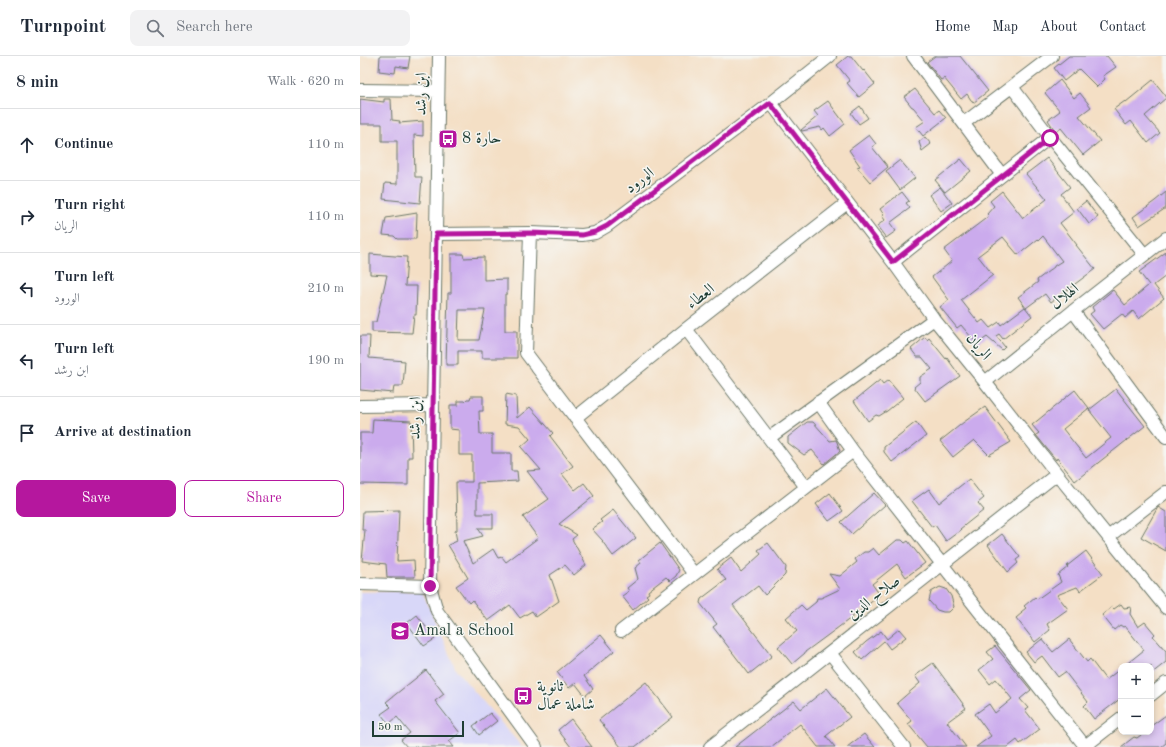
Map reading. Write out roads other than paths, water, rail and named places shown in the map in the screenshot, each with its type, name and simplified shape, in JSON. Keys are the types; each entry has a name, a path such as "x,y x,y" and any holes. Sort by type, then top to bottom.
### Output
{"street":[{"name":"ابن رشد","path":"439,56 430,586 437,611 536,747"},
{"name":"الورود","path":"436,234 530,233 582,235 595,232 607,226 830,56"},
{"path":"912,56 1002,175"},
{"path":"964,123 1052,56"},
{"path":"1012,87 1050,138 1144,254"},
{"path":"360,90 438,91"},
{"name":"الريان","path":"770,103 893,262 934,319 1166,608"},
{"path":"893,262 1050,138"},
{"name":"العطاء","path":"575,418 847,203"},
{"path":"530,233 526,353 694,574"},
{"name":"الهلال","path":"985,382 1166,238"},
{"path":"1073,311 1166,437"},
{"path":"770,438 934,319"},
{"path":"686,329 806,487"},
{"path":"818,402 853,451 1084,747 1118,720"},
{"path":"360,406 432,405"},
{"path":"621,631 853,451"},
{"name":"صلاح الدين","path":"710,747 1057,474"},
{"path":"1108,537 1166,492"},
{"path":"360,584 430,586"},
{"path":"830,653 904,747"},
{"path":"1154,693 1166,683"}],"place":[{"name":"حارة 8","path":"448,139"},
{"name":"Amal a School","path":"400,631"},
{"name":"ثانوية شاملة عمال","path":"523,696"}]}
